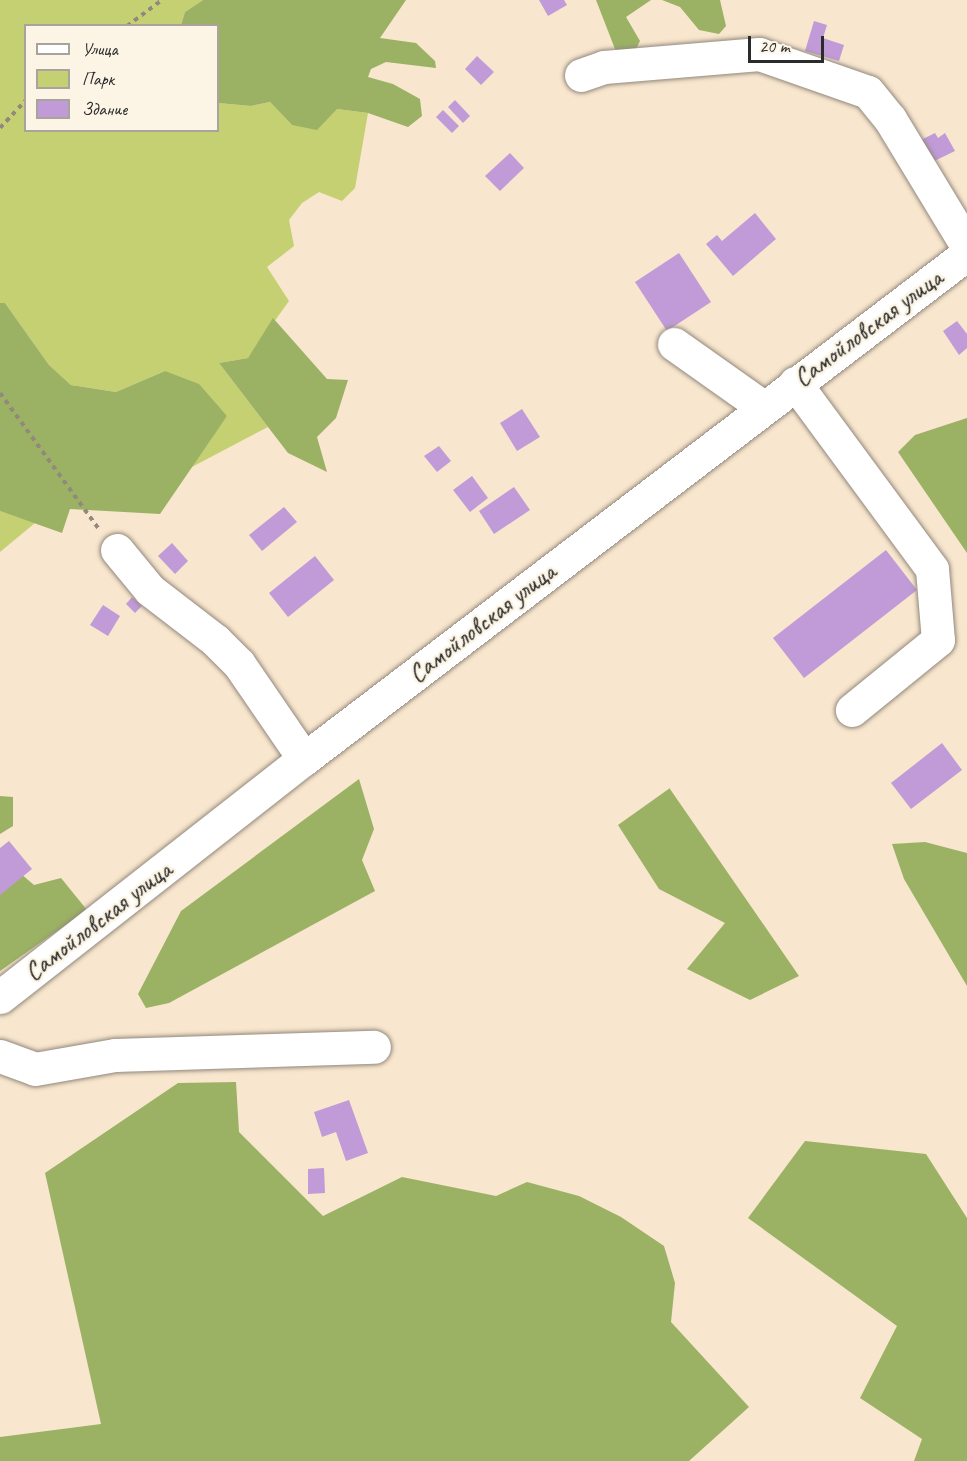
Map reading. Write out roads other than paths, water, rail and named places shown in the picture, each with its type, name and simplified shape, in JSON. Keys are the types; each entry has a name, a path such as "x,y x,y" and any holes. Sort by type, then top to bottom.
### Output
{"street":[{"path":"581,75 604,67 759,54 868,92 890,119 967,246"},
{"name":"Самойловская улица","path":"0,997 304,759 763,407 967,254"},
{"path":"674,344 763,407"},
{"path":"795,383 932,569 938,640 852,710"},
{"path":"117,550 150,590 215,640 239,664 304,759"},
{"path":"0,1056 5,1062 35,1069 115,1055 374,1047"}]}
